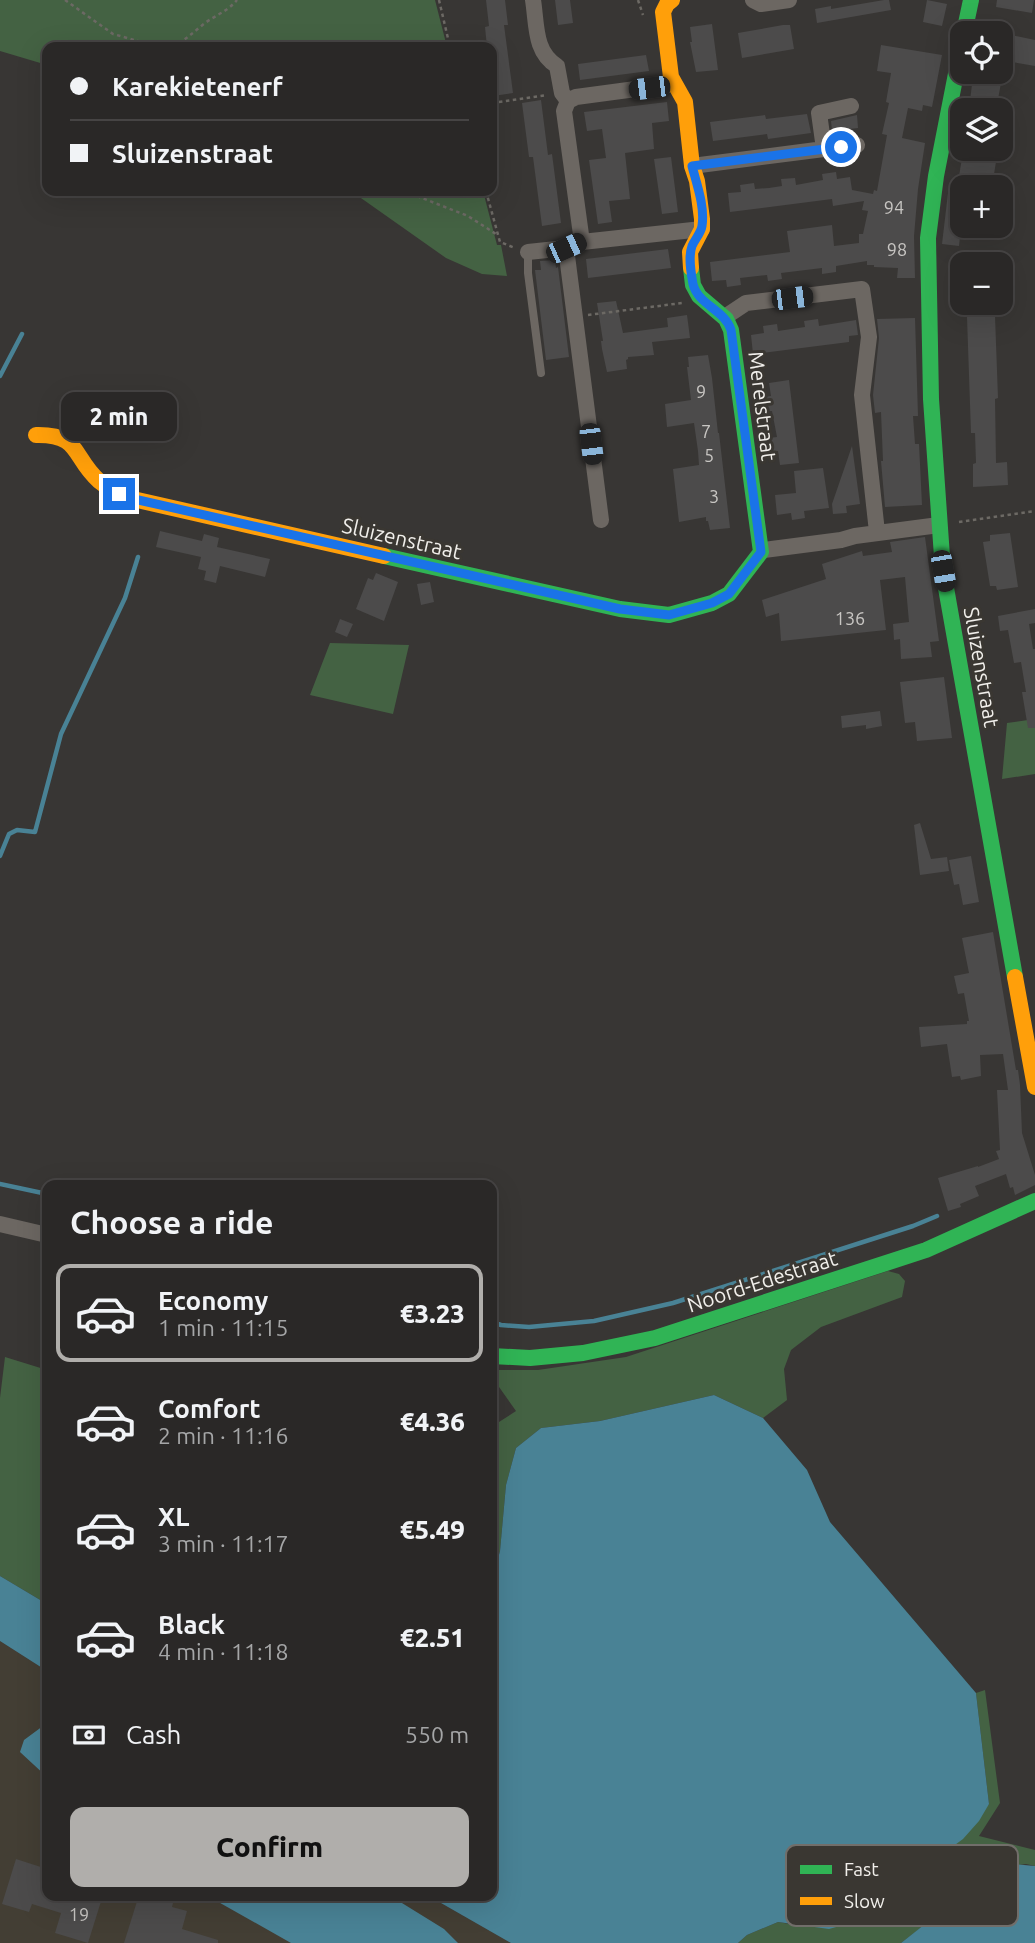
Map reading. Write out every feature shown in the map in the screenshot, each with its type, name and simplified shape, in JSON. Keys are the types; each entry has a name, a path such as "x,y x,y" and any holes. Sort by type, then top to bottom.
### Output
{"street":[{"path":"533,0 540,49 547,60 557,66 565,97 564,111 582,242"},
{"path":"672,0 663,12 673,84 685,103 702,229 693,244 690,259 693,285 699,296 725,317 746,303 862,289 869,337 862,395 877,533"},
{"path":"752,0 761,5 789,0"},
{"path":"967,21 971,0"},
{"path":"565,97 673,84"},
{"name":"Sluizenstraat","path":"954,84 936,176 928,239 931,400 939,525 943,571 1035,1087"},
{"path":"824,149 819,113 851,106"},
{"path":"692,166 857,145"},
{"path":"528,253 566,248 582,242 702,229"},
{"path":"566,248 601,520"},
{"name":"Merelstraat","path":"725,317 730,324 734,340 761,552"},
{"name":"Sluizenstraat","path":"36,435 56,435 69,442 98,480 119,494 134,499 620,609 669,615 712,603 729,594 761,552"},
{"path":"761,552 939,525"},
{"name":"Noord-Edestraat","path":"497,1356 530,1358 583,1353 655,1338 926,1250 1035,1201"},
{"path":"0,1223 42,1234"}],"lane":[{"path":"528,253 528,273 541,373"}],"path":[{"path":"65,0 113,34 140,42"},
{"path":"181,42 230,9 237,0"},
{"path":"439,0 449,42"},
{"path":"497,103 565,97"},
{"path":"417,196 468,216 496,234"},
{"path":"487,196 500,242 528,253"},
{"path":"575,316 673,305 699,296"},
{"path":"939,525 1035,511"}],"shaded area":[{"path":"0,1641 42,1668 42,1901 438,1901 511,1943 0,1943"}],"green space":[{"path":"0,0 435,0 446,42 42,42 42,64 0,51"},
{"path":"358,196 484,196 497,245 501,245 507,276 482,274 446,258"},
{"path":"330,643 409,645 393,714 310,695"},
{"path":"1035,719 1035,774 1002,779 1007,723"},
{"path":"888,1271 899,1274 905,1281 902,1297 821,1327 791,1350 784,1369 787,1400 763,1418 714,1395 600,1421 541,1428 516,1448 506,1485 497,1562 497,1427 499,1422 516,1411 497,1384 497,1370 538,1370 626,1357"},
{"path":"5,1357 42,1368 42,1601 0,1576 0,1398"},
{"path":"985,1690 1000,1803 979,1836 1015,1845 928,1845 989,1804 976,1693"},
{"path":"1018,1846 1035,1850 1035,1866 1018,1865"},
{"path":"778,1922 786,1923 786,1926 923,1926 901,1943 738,1943 747,1935"}],"water":[{"path":"714,1395 763,1418 807,1470 830,1522 976,1693 989,1804 979,1821 963,1839 955,1845 786,1845 786,1923 778,1922 747,1935 738,1943 511,1943 438,1901 497,1901 497,1562 506,1485 516,1448 541,1428 600,1421"},
{"path":"0,1576 42,1601 42,1668 0,1641"},
{"path":"42,1727 42,1772 20,1752 24,1740"},
{"path":"1018,1864 1035,1866 1035,1943 901,1943 923,1926 1018,1926"},
{"path":"217,1901 399,1901 444,1929 458,1943 291,1943"},
{"path":"807,1926 840,1926 829,1929"}],"building":[{"path":"486,0 505,0 508,25 504,25 513,93 497,95 497,42 486,42 485,27 489,26"},
{"path":"555,0 570,0 573,23 558,25"},
{"path":"889,0 891,10 817,23 815,9"},
{"path":"927,0 947,4 942,26 923,22"},
{"path":"997,0 1034,0 1032,13 996,7"},
{"path":"712,24 718,70 696,72 690,27"},
{"path":"790,25 794,49 742,58 738,33"},
{"path":"1013,35 1035,40 1035,66 1013,62"},
{"path":"881,45 942,55 932,107 923,105 922,111 908,108 902,138 925,143 914,236 915,278 897,278 898,268 874,267 867,265 867,261 836,266 836,272 822,274 822,268 781,273 782,279 768,281 767,275 740,278 741,285 727,287 726,280 712,281 710,262 790,252 787,231 832,225 834,246 859,243 859,234 863,234 868,211 862,210 864,201 833,206 832,199 730,212 728,193 741,192 740,185 754,183 755,189 769,188 782,186 781,179 795,178 796,185 823,180 822,174 836,172 837,179 850,177 852,190 873,194 874,190 877,191 887,135 882,134 889,103 886,102 891,73 877,71"},
{"path":"646,55 649,71 580,80 578,64"},
{"path":"972,84 1001,84 998,98 970,98"},
{"path":"541,100 548,155 552,154 561,223 542,226 533,157 529,157 522,103"},
{"path":"667,102 669,121 652,123 654,149 625,153 630,199 609,201 612,222 598,224 589,160 606,158 602,129 587,131 584,112"},
{"path":"807,114 811,133 768,139 767,134 713,141 710,122 765,115 766,119"},
{"path":"857,115 858,128 832,131 831,121"},
{"path":"671,157 678,212 662,214 654,159"},
{"path":"962,161 996,161 994,175 959,175"},
{"path":"950,193 950,238 960,238 959,246 942,244"},
{"path":"668,249 671,268 588,278 586,259"},
{"path":"555,260 569,357 546,360 535,270 541,270 540,261"},
{"path":"616,301 623,333 668,327 667,318 687,315 690,338 652,342 654,355 628,357 627,369 607,372 597,303"},
{"path":"995,316 998,398 995,399 996,463 1007,462 1008,485 973,487 973,464 976,463 975,433 971,433 967,317"},
{"path":"915,318 918,416 913,416 915,444 919,444 922,505 885,507 881,412 875,413 873,395 879,338 877,319"},
{"path":"818,319 819,326 856,320 858,335 849,336 849,342 753,354 751,335 764,333 763,326 777,324 778,331 805,327 804,321"},
{"path":"708,355 730,528 710,530 706,517 679,522 673,469 699,465 698,451 694,423 667,427 665,404 691,400 688,357"},
{"path":"789,380 799,463 780,465 778,451 771,452 769,438 777,437 772,411 766,411 764,397 771,396 769,383"},
{"path":"852,446 860,504 846,506 847,513 833,514 832,504"},
{"path":"823,468 829,508 804,511 805,518 792,520 791,513 777,515 775,495 796,493 794,471"},
{"path":"160,531 202,541 204,534 219,538 217,547 270,559 265,577 220,566 216,583 204,580 206,571 198,569 201,557 156,547"},
{"path":"1010,533 1018,587 997,590 996,586 990,586 983,542 990,541 990,535"},
{"path":"925,537 939,641 930,642 932,657 901,659 900,639 894,640 893,624 909,622 905,577 880,580 886,630 781,641 779,613 766,617 762,600 826,579 822,564 862,551 863,556 892,552 890,542"},
{"path":"376,573 398,582 384,621 356,609 368,578 373,580"},
{"path":"430,582 434,602 421,605 417,584"},
{"path":"1035,609 1035,623 1029,624 1035,649 1035,728 1028,728 1022,692 1026,692 1021,662 1014,663 1008,630 1000,631 998,616"},
{"path":"340,619 353,624 347,637 335,632"},
{"path":"944,677 952,738 917,741 915,722 905,723 900,682"},
{"path":"880,711 882,726 866,729 866,725 842,728 841,716"},
{"path":"920,823 931,859 947,857 949,871 920,875 914,825"},
{"path":"971,856 979,902 963,905 959,884 954,885 949,860"},
{"path":"993,932 1018,1070 1022,1133 1035,1175 1035,1185 1015,1195 1006,1174 975,1186 979,1196 948,1211 938,1178 999,1159 996,1151 1000,1150 997,1090 1008,1090 1003,1054 980,1055 981,1076 961,1080 960,1076 952,1077 947,1044 921,1047 919,1027 967,1024 969,1021 964,993 958,994 954,976 969,973 962,938"},
{"path":"16,1859 42,1867 42,1901 101,1901 88,1943 55,1933 61,1913 32,1904 29,1912 2,1904"},
{"path":"137,1901 173,1903 172,1907 187,1911 182,1929 218,1940 218,1943 124,1943"}],"waterway":[{"path":"0,376 22,334"},
{"path":"0,856 9,834 17,830 35,832 61,734 125,598 138,557"},
{"path":"0,1184 42,1193"},
{"path":"497,1324 529,1327 594,1321 673,1303 937,1216"}],"traffic: fast":[{"path":"967,21 971,0"},
{"path":"954,84 936,176 928,238 931,399 943,571 1015,977"},
{"path":"384,556 620,609 669,615 712,603 729,594 761,552 731,330 726,319 699,296 693,285 691,268"},
{"path":"497,1356 530,1358 583,1353 655,1338 926,1250 1035,1201"}],"traffic: slow":[{"path":"672,0 663,12 671,77 685,102 692,166 697,181 702,219 702,229 690,252 691,268"},
{"path":"36,435 61,438 69,443 99,481 133,499 384,556"},
{"path":"1015,977 1035,1087"}],"route":[{"path":"119,494 647,614 669,615 712,603 729,594 761,552 730,324 699,296 693,285 690,252 702,229 702,219 697,181 692,166 841,147"}]}
